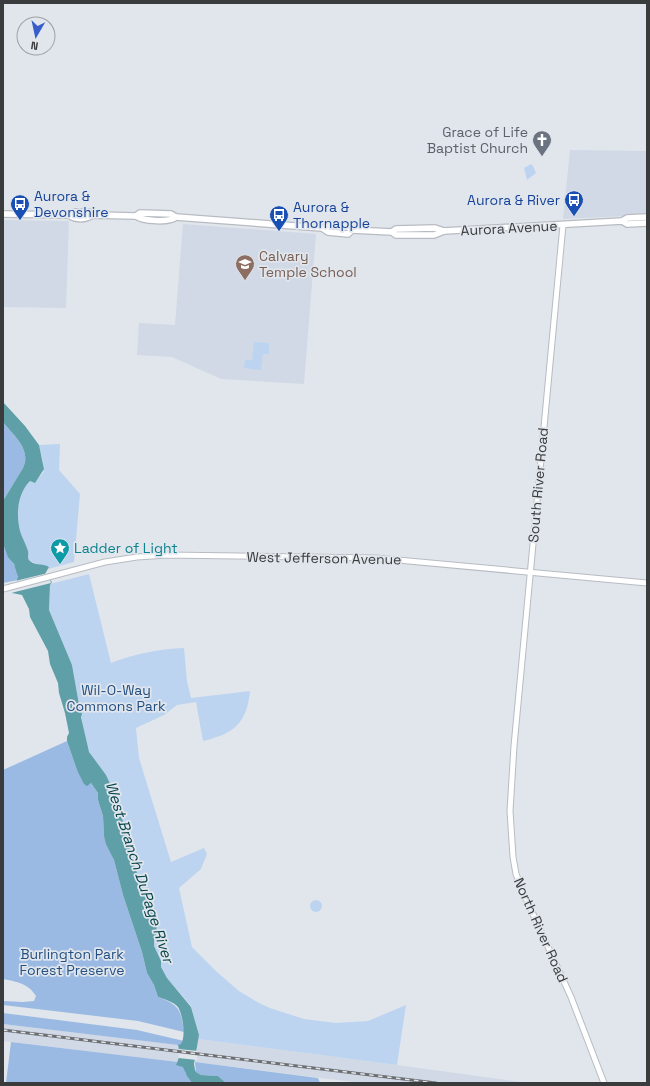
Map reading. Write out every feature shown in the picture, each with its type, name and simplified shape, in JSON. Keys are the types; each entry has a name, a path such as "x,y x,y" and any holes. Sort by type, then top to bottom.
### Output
{"main road":[{"name":"Aurora Avenue","path":"3,214 69,215 73,218 88,218 92,215 136,216 141,219 172,220 176,217 322,228 328,232 348,234 352,230 392,232 396,229 435,228 444,231 622,222 627,224 647,223"},
{"name":"Aurora Avenue","path":"622,222 627,218 647,217"}],"street":[{"name":"South River Road","path":"514,746 563,225"},
{"name":"West Jefferson Avenue","path":"3,589 50,578 105,562 136,557 167,555 362,557 647,583"},
{"name":"North River Road","path":"514,746 510,811 512,847 516,874 522,892 571,997 604,1083"}],"shaded area":[{"path":"570,150 647,151 647,215 563,219"},
{"path":"3,220 69,221 66,308 3,307"},
{"name":"Calvary Temple School","path":"183,224 316,234 304,384 221,379 172,357 137,355 139,323 175,325"},
{"path":"3,402 25,426 39,445 44,469 35,483 30,481 22,492 18,512 19,525 28,551 29,560 33,563 49,567 45,574 52,582 50,585 49,610 72,665 89,752 106,775 114,792 124,825 132,860 154,916 157,931 154,946 161,961 161,967 167,978 191,1007 199,1035 194,1064 195,1070 201,1075 218,1076 226,1083 192,1083 183,1067 176,1065 179,1055 178,1045 183,1041 183,1026 180,1011 174,1004 158,997 154,985 147,973 114,860 106,844 103,816 98,800 98,793 91,783 87,786 84,784 77,770 67,741 69,733 65,713 59,693 58,683 50,664 48,651 30,617 29,609 22,595 12,593 18,577 14,564 8,557 3,544 3,501 23,468 25,455 16,437 3,422"},
{"path":"3,1024 178,1045 178,1062 3,1041"},
{"path":"198,1039 528,1083 361,1083 195,1062"}],"green space":[{"path":"531,164 536,173 527,180 524,168"},
{"path":"254,342 269,343 269,354 263,354 261,370 244,368 245,360 252,360"},
{"path":"3,422 20,443 25,455 25,461 23,468 3,501"},
{"path":"60,444 59,470 80,494 74,562 48,569 49,567 32,562 28,559 28,551 19,527 17,513 22,492 30,481 35,483 44,471 39,445"},
{"path":"3,544 17,570 18,580 3,583"},
{"name":"Wil-O-Way Commons Park","path":"89,574 111,663 147,652 184,648 187,681 191,698 250,691 246,712 237,726 223,735 214,738 203,741 196,702 177,705 164,715 136,728 139,758 171,862 204,848 207,854 201,869 179,888 192,947 239,991 270,1008 304,1019 336,1023 368,1021 406,1005 397,1065 198,1039 199,1035 191,1006 167,978 161,967 161,963 154,946 157,931 154,916 132,860 124,825 114,792 106,775 92,758 87,747 72,665 49,610 50,584"},
{"name":"Burlington Park Forest Preserve","path":"67,741 77,770 89,784 91,783 98,793 98,800 103,816 104,836 114,860 147,973 154,985 158,997 178,1009 182,1018 184,1032 138,1021 3,1005 3,1001 34,1001 36,996 26,986 17,982 3,979 3,770"},
{"path":"314,900 318,900 322,906 318,912 314,912 310,908 310,904"},
{"path":"3,1013 137,1030 184,1041 181,1045 178,1045 3,1024"},
{"path":"11,1042 178,1062 185,1068 185,1072 192,1083 6,1083"},
{"path":"195,1062 318,1078 320,1083 226,1083 218,1076 201,1075 196,1072"}],"pier":[{"path":"48,573 51,583 11,593 11,586 15,581"},
{"path":"179,1049 198,1051 197,1060 178,1058"}],"railway":[{"path":"3,1030 436,1083"}],"place":[{"name":"Grace of Life Baptist Church","path":"542,157"},
{"name":"Aurora & River","path":"574,217"},
{"name":"Aurora & Devonshire","path":"20,221"},
{"name":"Aurora & Thornapple","path":"279,232"},
{"name":"Calvary Temple School","path":"245,281"},
{"name":"Ladder of Light","path":"60,565"}],"water label":[{"name":"West Branch DuPage River","path":"140,872"}]}
